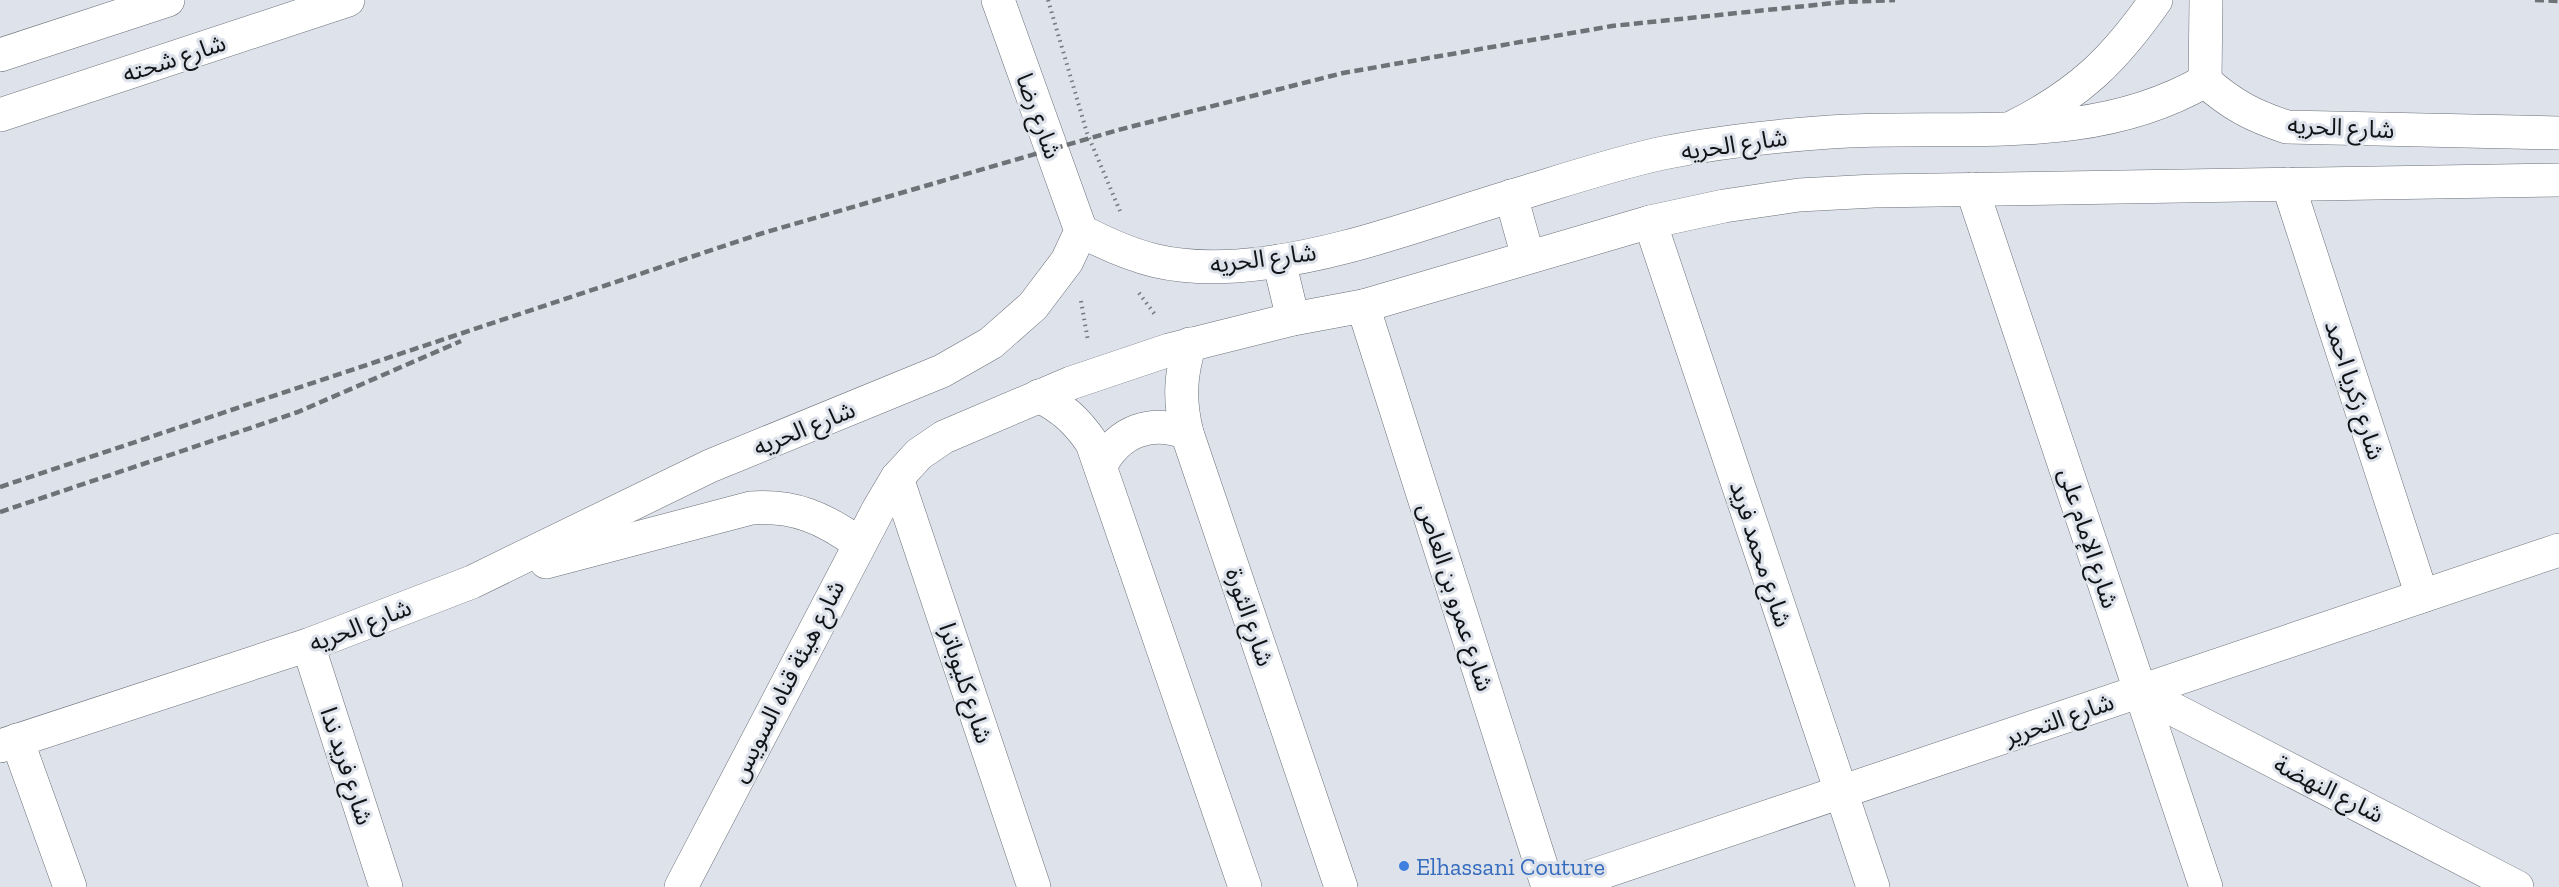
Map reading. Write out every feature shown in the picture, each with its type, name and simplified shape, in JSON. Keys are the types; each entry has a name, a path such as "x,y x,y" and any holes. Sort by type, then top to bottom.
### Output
{"main road":[{"path":"0,55 105,10 168,0"},
{"name":"شارع شحته","path":"0,116 348,0"},
{"name":"شارع رضا","path":"998,0 1081,231"},
{"path":"2011,128 2046,110 2078,88 2108,62 2156,0"},
{"path":"2205,81 2206,0"},
{"name":"شارع الحريه","path":"9,743 308,645 472,582 710,466 942,371 967,358 1013,325 1045,291 1067,261 1081,231 1123,253 1172,264 1205,267 1279,261 1375,239 1511,196 1661,154 1747,140 1832,132 2053,127 2114,117 2174,99 2205,81 2230,103 2259,118 2287,127 2559,133"},
{"path":"897,478 919,454 944,437 1039,396 1107,370 1180,347 1293,319 1363,306 1650,222 1724,206 1798,195 1972,189 2559,180"},
{"name":"شارع زكريا احمد","path":"2288,184 2422,596"},
{"name":"شارع الإمام على","path":"1972,189 2206,887"},
{"path":"1511,196 1528,256"},
{"name":"شارع محمد فريد","path":"1650,222 1873,887"},
{"path":"1279,261 1293,319"},
{"name":"شارع عمرو بن العاص","path":"1363,306 1548,887"},
{"name":"شارع الثورة","path":"1180,347 1183,367 1180,389 1187,433 1341,887"},
{"path":"1039,396 1061,407 1078,423 1092,443 1245,887"},
{"path":"1101,465 1118,441 1144,428 1174,428 1187,433"},
{"name":"شارع هيئة قناه السويس","path":"681,887 858,543 897,478"},
{"name":"شارع كليوباترا","path":"897,478 1034,887"},
{"path":"472,582 750,508 773,507 796,510 818,517 858,543"},
{"name":"شارع التحرير","path":"1559,887 2559,550"},
{"name":"شارع فريد ندا","path":"308,645 386,887"},
{"name":"شارع النهضة","path":"2140,692 2517,887"},
{"path":"9,743 70,887"}],"path":[{"path":"1048,0 1087,133 1120,209 1124,228 1123,253 1141,296 1163,329 1180,347"},
{"path":"1067,261 1085,315 1090,348 1098,363 1107,370"}],"railway":[{"path":"0,487 763,233 1118,130 1343,73 1612,26 1844,2 1895,0"},
{"path":"2535,0 2559,1"},
{"path":"0,512 298,412 461,341"}],"place":[{"name":"Elhassani Couture","path":"1404,866"}]}
